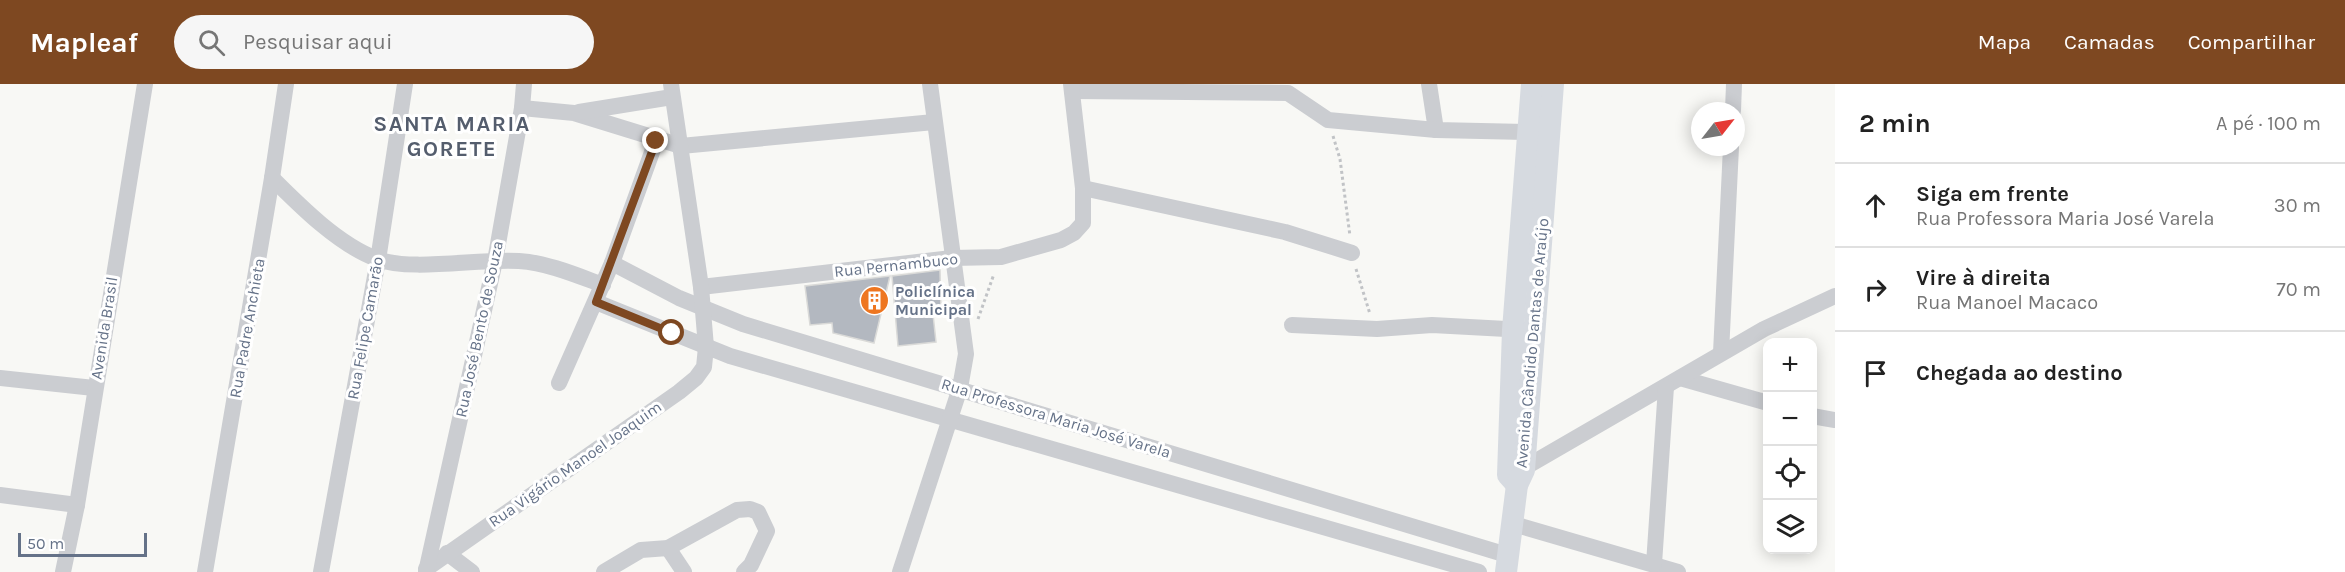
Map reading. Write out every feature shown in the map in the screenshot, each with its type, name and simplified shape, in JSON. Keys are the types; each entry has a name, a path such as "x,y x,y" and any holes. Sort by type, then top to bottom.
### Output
{"main road":[{"name":"Avenida Cândido Dantas de Araújo","path":"1531,233 1528,132 1542,88"},
{"name":"Avenida Cândido Dantas de Araújo","path":"1507,563 1516,477 1524,330 1542,88"}],"street":[{"name":"Avenida Brasil","path":"63,572 77,505 94,388 145,84"},
{"name":"Rua Padre Anchieta","path":"205,572 286,84"},
{"name":"Rua Felipe Camarão","path":"321,572 378,260 405,84"},
{"name":"Rua José Bento de Souza","path":"426,570 495,261 522,108 524,84"},
{"path":"900,572 960,388 966,354 930,84"},
{"path":"1430,84 1436,130"},
{"path":"1733,102 1734,84"},
{"path":"1352,253 1285,232 1083,188 1072,88 1288,93 1328,120 1436,130 1528,132"},
{"path":"574,113 672,91 701,287 706,347"},
{"path":"522,108 574,113 656,141 681,146 934,122"},
{"path":"559,383 612,263 656,141"},
{"path":"1721,353 1731,156"},
{"path":"272,178 323,225 378,260 429,264 495,261 543,264 603,285"},
{"name":"Rua Pernambuco","path":"701,287 952,258 1001,257 1061,240 1074,232 1083,223 1083,188"},
{"name":"Rua Professora Maria José Varela","path":"612,263 703,309 851,358 960,388 1507,563"},
{"path":"1516,477 1721,353 1809,306 1835,296"},
{"name":"Rua Professora Maria José Varela","path":"596,302 706,347 949,421 1479,572"},
{"path":"1292,325 1377,329 1432,325 1524,330"},
{"name":"Rua Vigário Manoel Joaquim","path":"426,570 680,392 696,378 704,367 706,347"},
{"path":"0,378 94,388"},
{"path":"1673,383 1763,402"},
{"path":"1654,564 1673,383"},
{"path":"1817,417 1835,420"},
{"path":"0,495 77,505"},
{"path":"604,572 641,550 668,548 737,510 750,509 758,512 767,531 751,565 744,572"},
{"path":"1510,523 1678,572"},
{"path":"668,548 684,572"},
{"path":"447,554 472,572"}],"path":[{"path":"1328,120 1341,159 1352,253 1368,309 1377,329"},
{"path":"977,322 1001,257"}],"building":[{"path":"940,270 941,314 933,314 936,342 898,346 892,276"},
{"path":"890,276 874,343 833,333 832,323 810,325 805,286"}],"place":[{"name":"Policlínica Municipal","path":"874,300"}],"district":[{"name":"SANTA MARIA GORETE","path":"452,136"}],"route":[{"path":"656,141 596,302 672,333"}]}
